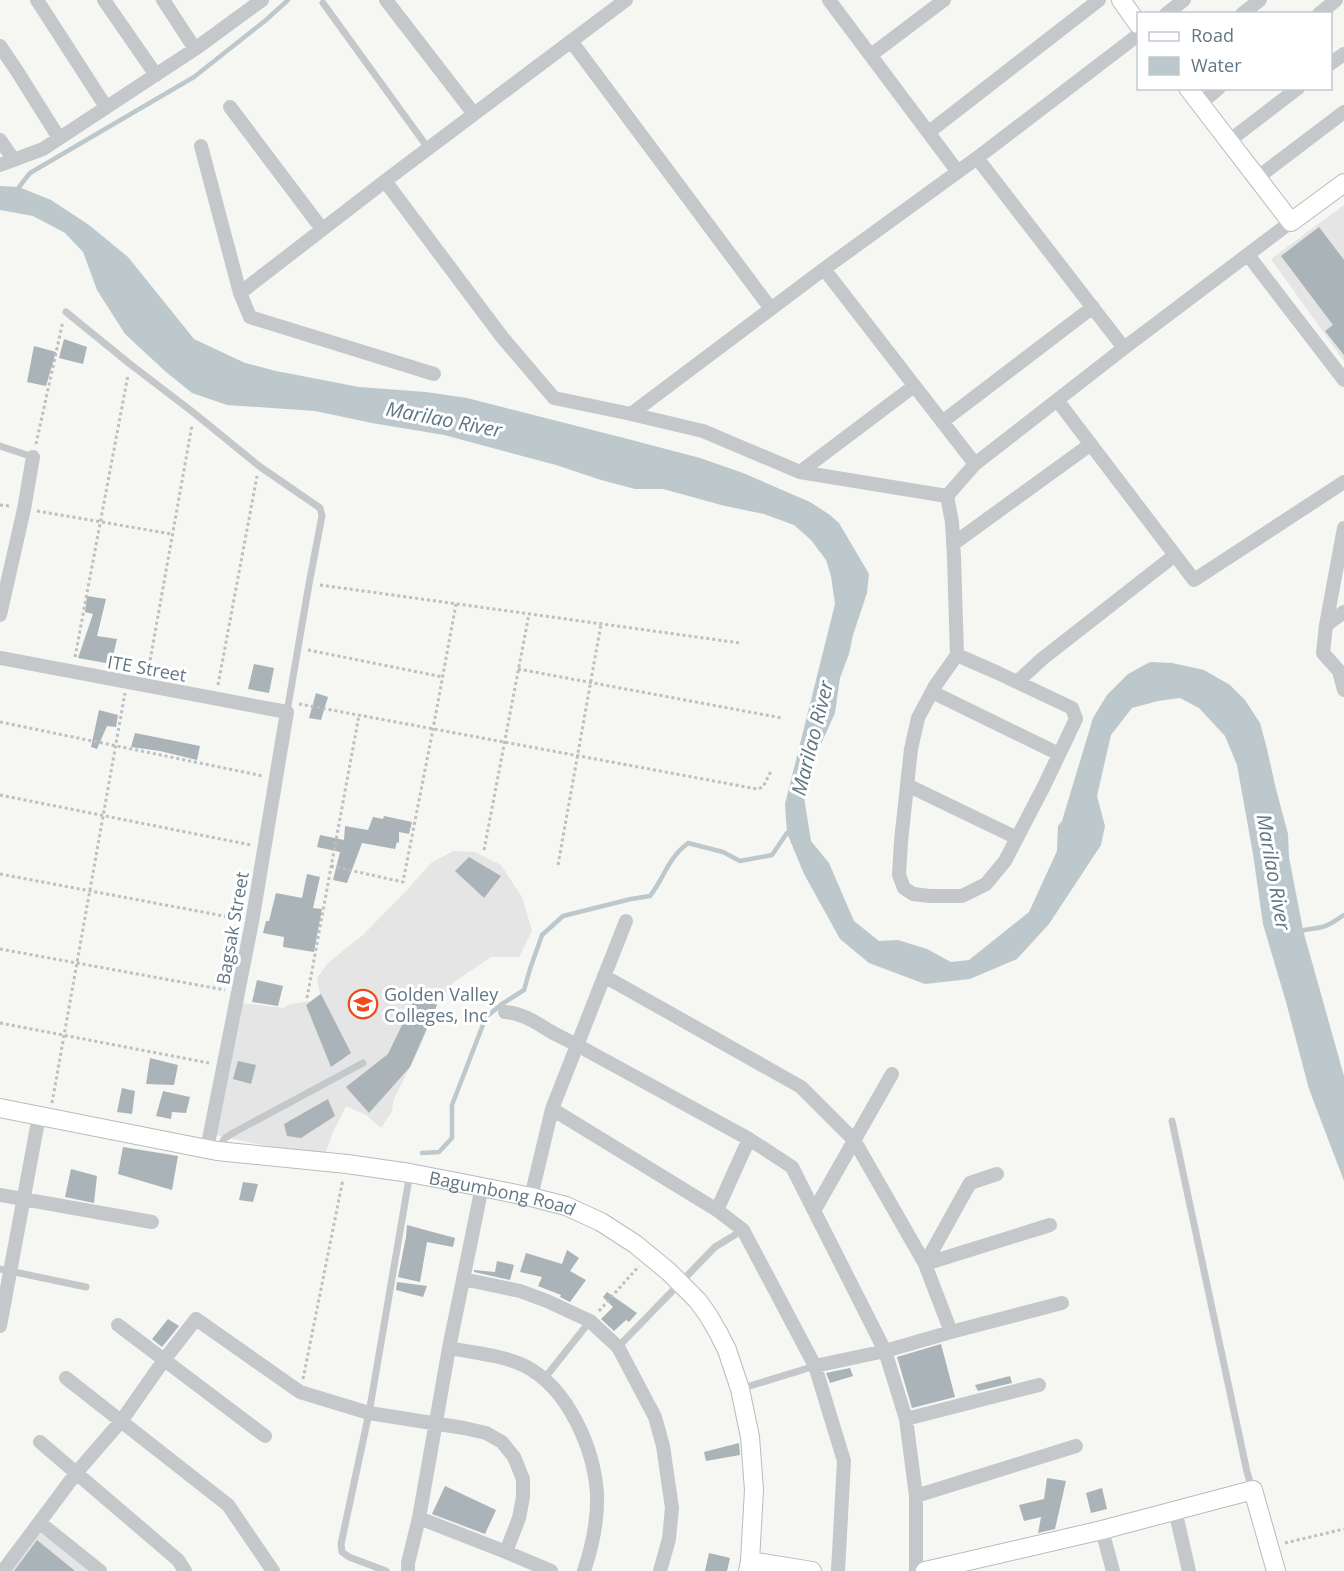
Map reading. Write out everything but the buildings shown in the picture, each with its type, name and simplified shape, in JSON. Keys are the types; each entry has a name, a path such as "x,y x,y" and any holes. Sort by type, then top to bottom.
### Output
{"street":[{"path":"37,0 106,106"},
{"path":"104,0 156,75"},
{"path":"163,0 195,49"},
{"path":"0,140 7,162 43,149 195,49 262,0"},
{"path":"386,0 474,114"},
{"path":"240,293 385,180 624,0"},
{"path":"829,0 958,172"},
{"path":"871,55 944,0"},
{"path":"928,132 1099,0"},
{"path":"1121,0 1137,23"},
{"path":"1169,12 1184,0"},
{"path":"1245,12 1260,0"},
{"path":"1321,12 1336,0"},
{"path":"631,414 977,158 1137,35"},
{"path":"571,41 771,309"},
{"path":"0,46 59,138"},
{"path":"1190,90 1291,222"},
{"path":"1200,104 1218,90"},
{"path":"1228,141 1295,90"},
{"path":"230,107 322,230"},
{"path":"1257,178 1344,112"},
{"path":"201,146 240,293 250,317 434,374"},
{"path":"977,158 1124,348"},
{"path":"385,180 502,337 554,398 703,431 800,472 947,496"},
{"path":"957,655 1072,708 1076,719 1005,861 986,884 962,896 913,894 904,888 899,875 910,749 918,718 957,655 953,544 947,496 975,464 1124,348 1344,183"},
{"path":"1248,255 1344,380"},
{"path":"824,269 975,464"},
{"path":"942,422 1093,307"},
{"path":"800,472 914,386"},
{"path":"1057,400 1194,580 1344,482"},
{"path":"953,544 1091,444"},
{"path":"0,615 24,509 33,457"},
{"path":"1344,528 1323,653 1340,671 1344,690"},
{"path":"1017,682 1042,659 1175,555"},
{"path":"1326,625 1344,612"},
{"name":"ITE Street","path":"0,658 215,699 288,707"},
{"path":"932,692 1059,754"},
{"name":"Bagsak Street","path":"212,1150 223,1066 252,922 288,707"},
{"path":"907,785 1017,838"},
{"path":"531,1197 552,1109 626,921"},
{"path":"604,976 801,1087 854,1140 925,1264 951,1332"},
{"path":"504,1012 515,1012 524,1016 749,1139 792,1167 885,1352 906,1419 916,1496 916,1571"},
{"path":"814,1211 892,1074"},
{"name":"Bagumbong Road","path":"0,1108 212,1150 347,1164 482,1187 566,1206 610,1227 649,1255 680,1282 703,1308 718,1332 730,1359 747,1416 753,1464 753,1518 749,1566"},
{"path":"552,1109 717,1210 743,1230 815,1366 844,1461 838,1571"},
{"path":"0,1326 5,1270 44,1117"},
{"path":"717,1210 749,1139"},
{"path":"925,1264 970,1183 998,1174"},
{"path":"408,1571 449,1348 482,1187"},
{"path":"0,1194 152,1222"},
{"path":"925,1264 1050,1225"},
{"path":"463,1279 520,1291 547,1301 590,1321 618,1347 655,1417 663,1446 672,1508 669,1539 660,1571"},
{"path":"815,1366 885,1352 1062,1303"},
{"path":"3,1571 77,1472 122,1420 196,1318 300,1392 369,1413 486,1433 502,1442 514,1457 523,1479 523,1497 519,1518 506,1552"},
{"path":"118,1325 265,1436"},
{"path":"449,1348 502,1358 525,1366 544,1379 559,1394 572,1414 585,1440 597,1494 596,1521 584,1571"},
{"path":"66,1378 228,1505 273,1571"},
{"path":"906,1419 1039,1385"},
{"path":"40,1442 178,1560 185,1571"},
{"path":"916,1496 1076,1446"},
{"path":"924,1571 1102,1530 1253,1490 1275,1571"},
{"path":"1174,1510 1189,1571"},
{"path":"419,1518 551,1571"},
{"path":"39,1524 100,1571"},
{"path":"1102,1530 1113,1571"},
{"path":"749,1566 812,1571"}],"lane":[{"path":"324,3 428,148"},
{"path":"66,312 259,466 317,506 321,512 288,707"},
{"path":"0,446 33,457"},
{"path":"212,1150 233,1133 363,1063"},
{"path":"1172,1121 1247,1472 1253,1490"},
{"path":"386,1571 349,1557 342,1552 341,1544 369,1413 410,1173"},
{"path":"618,1347 715,1247 743,1230"},
{"path":"5,1270 86,1287"},
{"path":"544,1379 590,1321"},
{"path":"740,1389 815,1366"}],"path":[{"path":"33,457 66,312"},
{"path":"72,672 130,364"},
{"path":"145,686 194,413"},
{"path":"215,699 259,466"},
{"path":"24,509 172,534"},
{"path":"309,584 741,643"},
{"path":"331,866 403,882 456,604"},
{"path":"484,850 529,614"},
{"path":"558,865 601,624"},
{"path":"298,648 442,677"},
{"path":"518,669 782,718"},
{"path":"44,1117 64,1035 127,682"},
{"path":"288,707 359,715 757,789 763,787 771,771"},
{"path":"307,998 359,715"},
{"path":"0,722 276,778"},
{"path":"0,795 265,848"},
{"path":"0,874 252,922"},
{"path":"0,949 239,992"},
{"path":"0,1023 223,1066"},
{"path":"300,1392 347,1164"},
{"path":"590,1321 649,1255"},
{"path":"1269,1546 1344,1528"}],"shaded area":[{"path":"1344,205 1344,361 1271,259"},
{"name":"Golden Valley Colleges, Inc","path":"453,851 475,852 501,865 522,897 532,931 519,957 491,957 454,982 437,1005 420,1047 393,1101 392,1111 381,1128 366,1115 346,1106 333,1132 324,1158 215,1135 241,1003 283,1008 291,1004 310,1001 320,994 317,978 328,963 364,934 431,863"},
{"path":"39,1532 97,1571 9,1571"}],"water":[{"name":"Marilao River","path":"0,186 19,187 51,200 89,225 128,257 194,339 245,363 359,387 426,392 467,398 624,438 700,458 743,473 810,502 830,515 839,523 869,574 867,593 840,678 835,713 807,769 803,791 811,841 829,863 854,921 879,941 898,940 927,949 951,962 969,960 1029,912 1057,851 1058,826 1062,821 1093,718 1107,695 1128,674 1150,662 1172,663 1204,670 1230,685 1245,700 1260,723 1288,834 1289,857 1303,930 1344,1076 1344,1181 1309,1089 1263,924 1237,765 1225,736 1199,708 1180,698 1132,708 1111,735 1097,796 1105,826 1101,845 1049,924 1017,959 970,979 925,984 869,963 840,939 804,874 787,833 785,804 835,604 826,560 811,540 794,525 764,514 663,489 635,489 444,435 315,411 227,405 192,393 125,334 97,290 83,252 65,233 33,216 0,210"}],"waterway":[{"path":"18,191 30,173 194,77 288,0"},
{"path":"422,1153 439,1152 452,1138 452,1105 486,1017 524,990 542,935 563,916 650,896 675,855 688,843 723,852 740,861 772,855 787,833"},
{"name":"Marilao River","path":"1297,932 1325,926 1344,915"}],"place":[{"name":"Golden Valley Colleges, Inc","path":"363,1004"}]}
